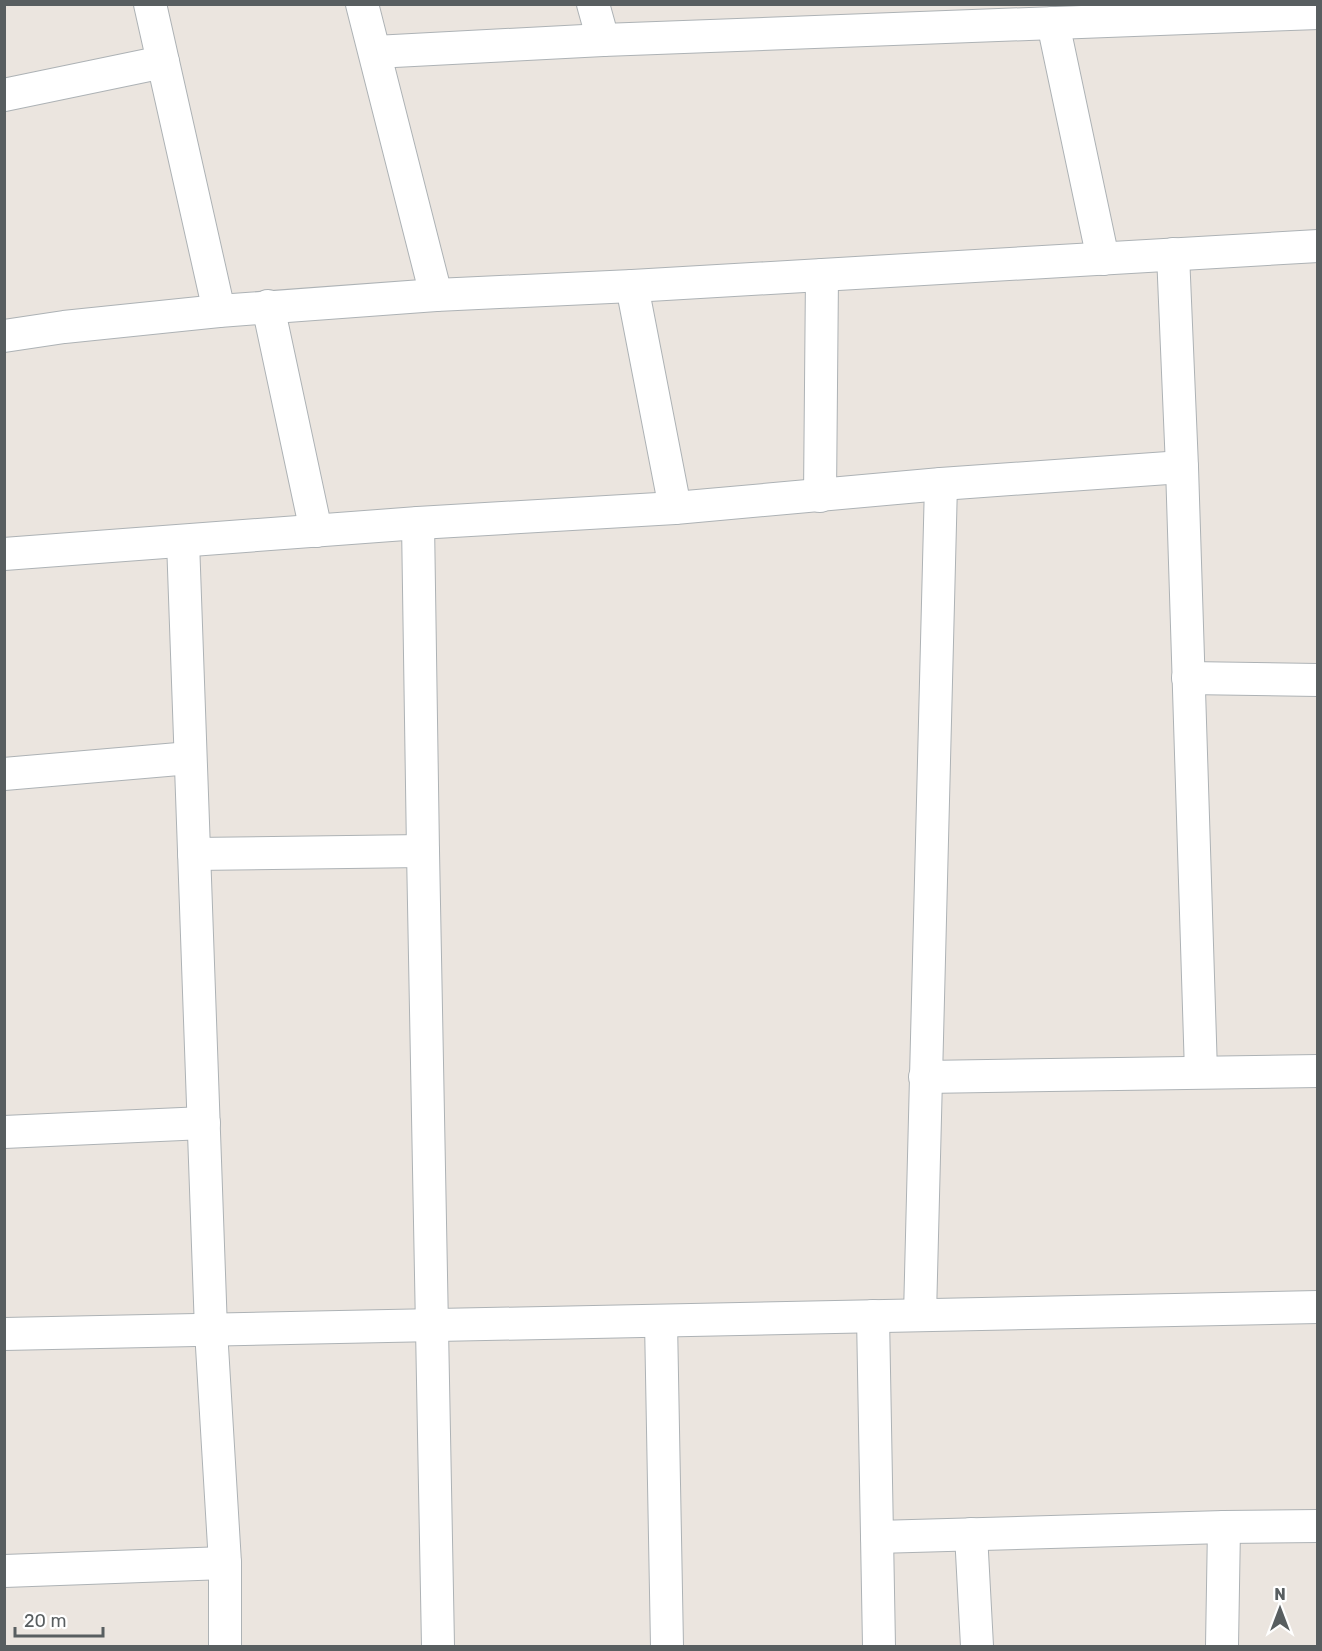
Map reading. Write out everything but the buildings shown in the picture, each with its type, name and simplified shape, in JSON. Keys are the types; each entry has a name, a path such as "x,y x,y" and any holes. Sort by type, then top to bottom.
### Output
{"street":[{"path":"150,4 219,311"},
{"path":"362,4 436,295"},
{"path":"593,4 603,40"},
{"path":"375,52 603,40 821,18 1053,22 1215,10 1317,13"},
{"path":"1053,22 1103,259"},
{"path":"4,95 163,62"},
{"path":"4,336 64,327 268,306 1317,246"},
{"path":"1173,254 1201,1072"},
{"path":"820,496 822,275"},
{"path":"632,286 675,508"},
{"path":"268,306 316,531"},
{"path":"4,554 418,523 675,508 941,484 1182,467"},
{"path":"920,1315 941,484"},
{"path":"418,523 438,1647"},
{"path":"183,541 211,1330 225,1563 225,1647"},
{"path":"1188,678 1317,680"},
{"path":"4,774 190,758"},
{"path":"194,854 423,851"},
{"path":"925,1077 1317,1071"},
{"path":"4,1132 204,1123"},
{"path":"4,1334 1317,1307"},
{"path":"873,1316 879,1647"},
{"path":"661,1321 667,1647"},
{"path":"877,1537 1317,1526"},
{"path":"1222,1647 1224,1527"},
{"path":"971,1534 977,1647"},
{"path":"4,1571 225,1563"}]}
